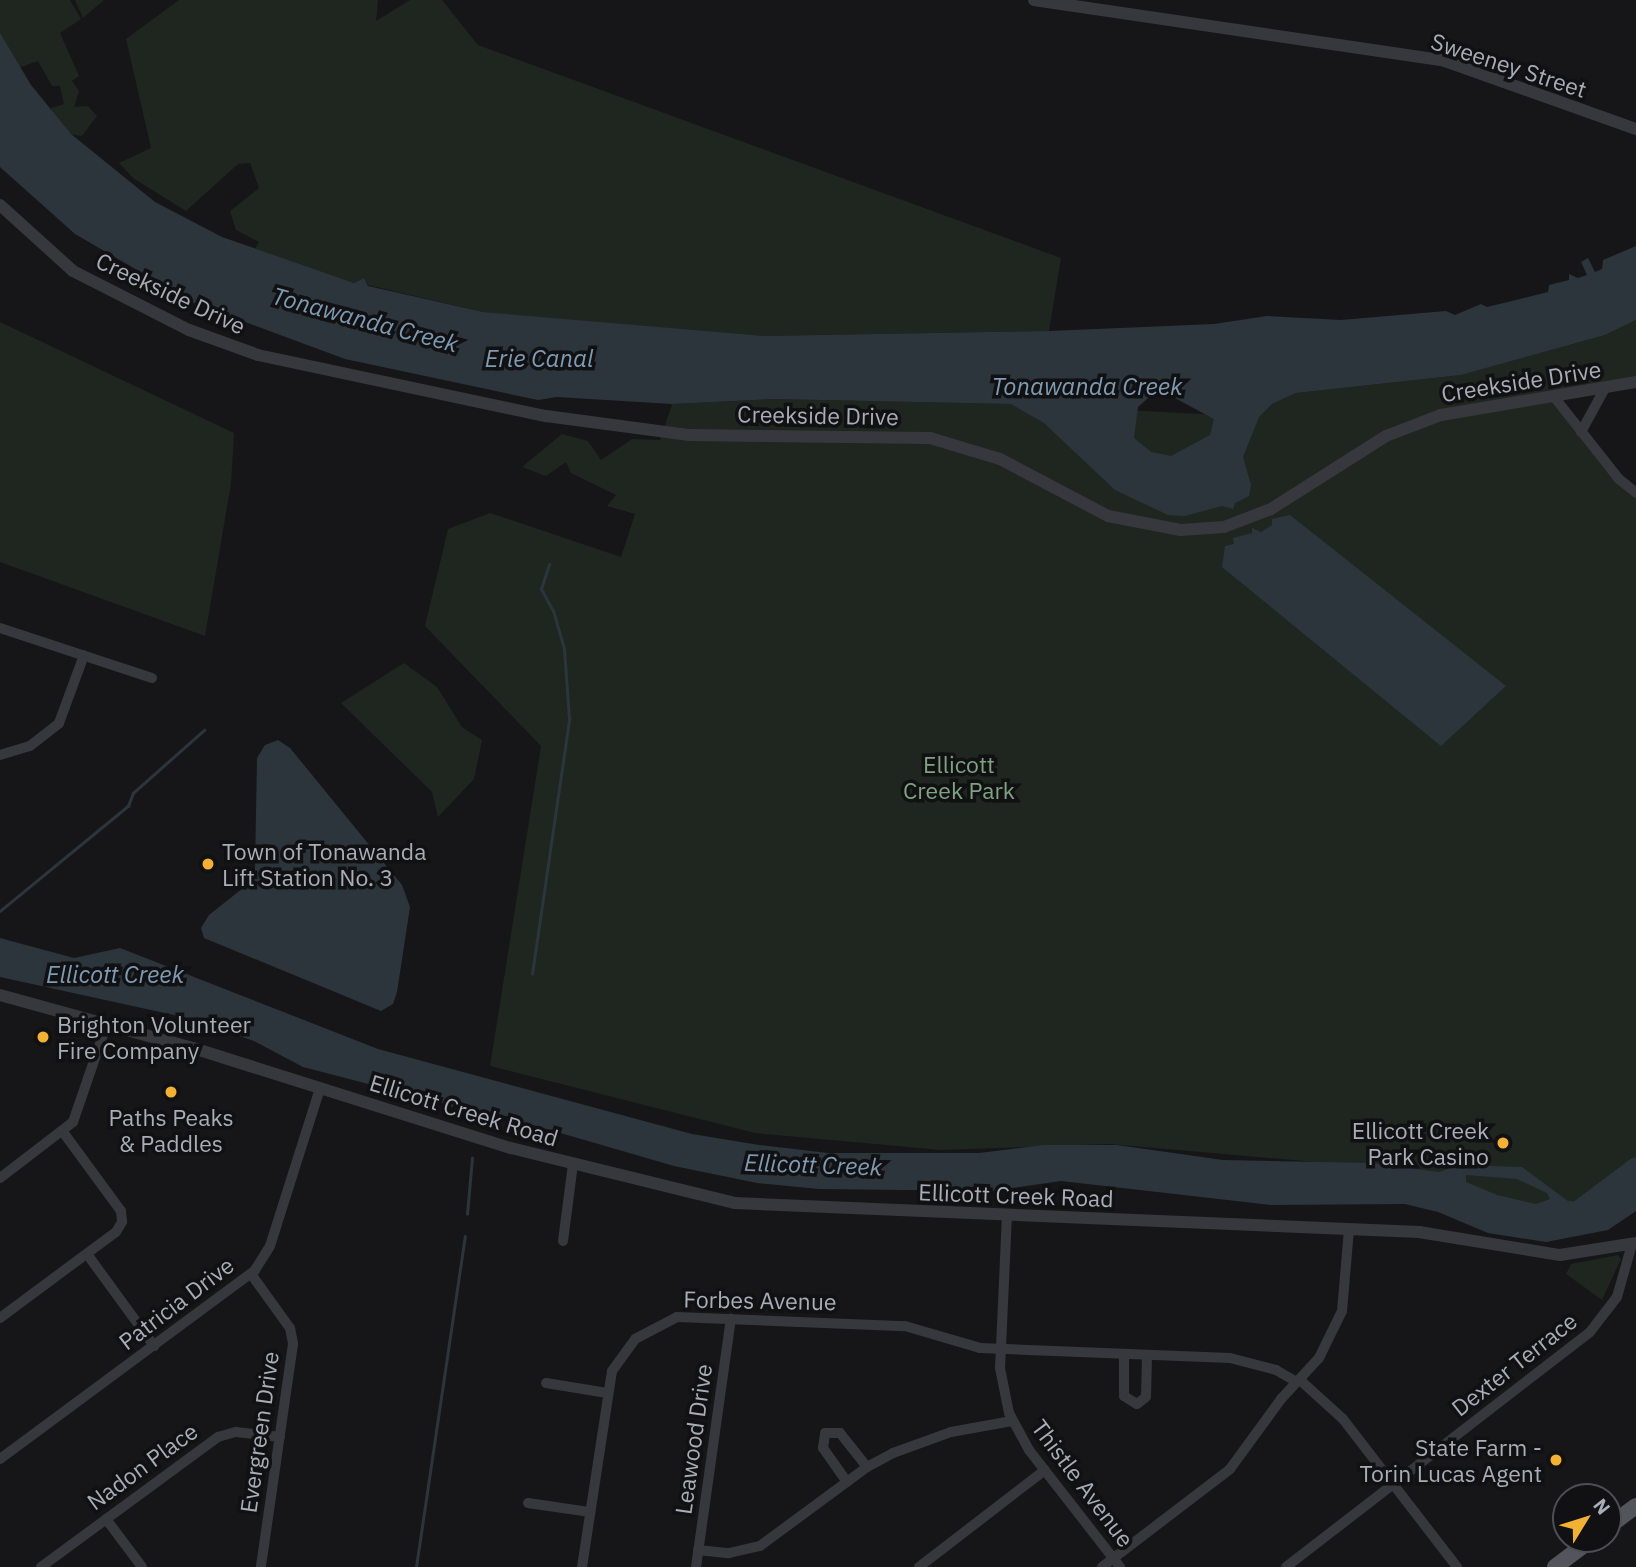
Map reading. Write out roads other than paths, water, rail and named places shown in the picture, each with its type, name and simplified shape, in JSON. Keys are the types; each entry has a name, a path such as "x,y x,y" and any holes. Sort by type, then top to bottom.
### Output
{"main road":[{"path":"1555,1567 1574,1553"}],"street":[{"name":"Sweeney Street","path":"1034,0 1079,3 1445,61 1636,129"},
{"name":"Creekside Drive","path":"0,205 73,271 189,330 258,355 546,416 688,435 930,438 1000,459 1108,516 1181,530 1224,527 1271,509 1386,436 1413,424 1463,410 1555,398 1636,382"},
{"path":"1581,432 1604,390"},
{"path":"1555,398 1581,432 1636,493"},
{"path":"0,628 152,678"},
{"path":"0,755 30,746 59,723 84,655"},
{"name":"Ellicott Creek Road","path":"0,995 107,1023 573,1164 735,1203 1419,1232 1560,1255 1634,1244"},
{"path":"0,1009 14,999"},
{"path":"0,1178 63,1132 78,1113 107,1023"},
{"name":"Patricia Drive","path":"0,1459 251,1274 270,1246 320,1088"},
{"path":"0,1318 116,1232 122,1216 63,1132"},
{"path":"563,1241 573,1164"},
{"name":"Thistle Avenue","path":"1007,1215 1001,1349 1002,1387 1012,1421 1045,1470 1117,1563"},
{"path":"1102,1567 1117,1563 1230,1468 1329,1342 1342,1311 1349,1229"},
{"name":"Dexter Terrace","path":"1286,1567 1601,1322 1623,1283 1634,1244"},
{"path":"87,1254 154,1346"},
{"name":"Evergreen Drive","path":"251,1274 292,1335 261,1567"},
{"name":"Forbes Avenue","path":"582,1567 607,1393 618,1360 644,1331 677,1317 905,1326 964,1345 1001,1349 1246,1361 1299,1381 1343,1419 1457,1567"},
{"name":"Leawood Drive","path":"696,1567 731,1318"},
{"path":"1124,1354 1124,1396 1136,1404 1146,1397 1147,1355"},
{"path":"546,1383 607,1393"},
{"path":"698,1550 729,1553 760,1546 867,1468 941,1434 1012,1421"},
{"name":"Nadon Place","path":"41,1567 218,1437 236,1432 280,1437"},
{"path":"847,1482 822,1448 825,1433 840,1433 867,1468"},
{"path":"919,1567 1045,1470"},
{"path":"528,1503 590,1512"},
{"path":"106,1519 142,1567"}],"water":[{"path":"0,33 31,85 71,134 155,202 222,237 354,283 364,278 368,286 483,312 764,336 1049,331 1214,324 1267,316 1341,320 1446,311 1455,315 1481,304 1487,307 1548,292 1549,285 1569,280 1569,274 1578,278 1587,275 1581,262 1588,258 1595,272 1602,269 1603,260 1636,246 1636,320 1605,335 1461,375 1296,393 1272,404 1259,417 1243,457 1251,485 1249,496 1235,503 1233,509 1222,506 1185,516 1168,515 1115,490 1044,423 1011,404 773,399 672,404 557,397 538,400 345,359 194,303 75,234 0,167","holes":["1158,389 1214,419 1210,435 1171,456 1151,452 1134,438 1138,407"]},
{"path":"1290,515 1506,686 1441,746 1222,567 1225,546 1234,544 1233,538 1252,533 1252,528 1261,532 1272,525 1272,519"},
{"path":"278,740 290,748 402,885 410,907 397,992 393,1004 381,1011 204,938 201,928 209,915 248,884 255,870 257,758 265,745"},
{"name":"Ellicott Creek","path":"0,938 74,958 120,948 378,1049 692,1134 759,1145 828,1153 979,1153 1043,1145 1117,1145 1223,1160 1372,1163 1439,1172 1459,1165 1522,1167 1572,1204 1607,1194 1631,1174 1636,1163 1636,1211 1608,1230 1546,1242 1488,1233 1438,1212 1405,1204 1271,1205 1061,1181 991,1191 819,1189 757,1183 674,1166 533,1125 503,1119 482,1121 449,1105 303,1067 254,1041 183,1017 0,977","holes":["1466,1175 1517,1179 1547,1193 1550,1199 1536,1204 1497,1195 1466,1182"]}],"waterway":[{"path":"532,974 569,719 564,649 553,611 541,589 549,564"},
{"path":"0,911 128,806 133,793 204,730"},
{"path":"467,1214 472,1158"},
{"name":"Ellicott Creek","path":"1569,1209 1576,1210 1636,1165"},
{"path":"416,1567 465,1237"}],"place":[{"name":"Town of Tonawanda Lift Station No. 3","path":"208,864"},
{"name":"Brighton Volunteer Fire Company","path":"43,1037"},
{"name":"Paths Peaks & Paddles","path":"171,1092"},
{"name":"Ellicott Creek Park Casino","path":"1503,1143"},
{"name":"State Farm - Torin Lucas Agent","path":"1556,1460"}],"water label":[{"name":"Tonawanda Creek","path":"365,320"},
{"name":"Erie Canal","path":"539,359"},
{"name":"Tonawanda Creek","path":"1087,387"}],"park label":[{"name":"Ellicott Creek Park","path":"959,777"}]}
